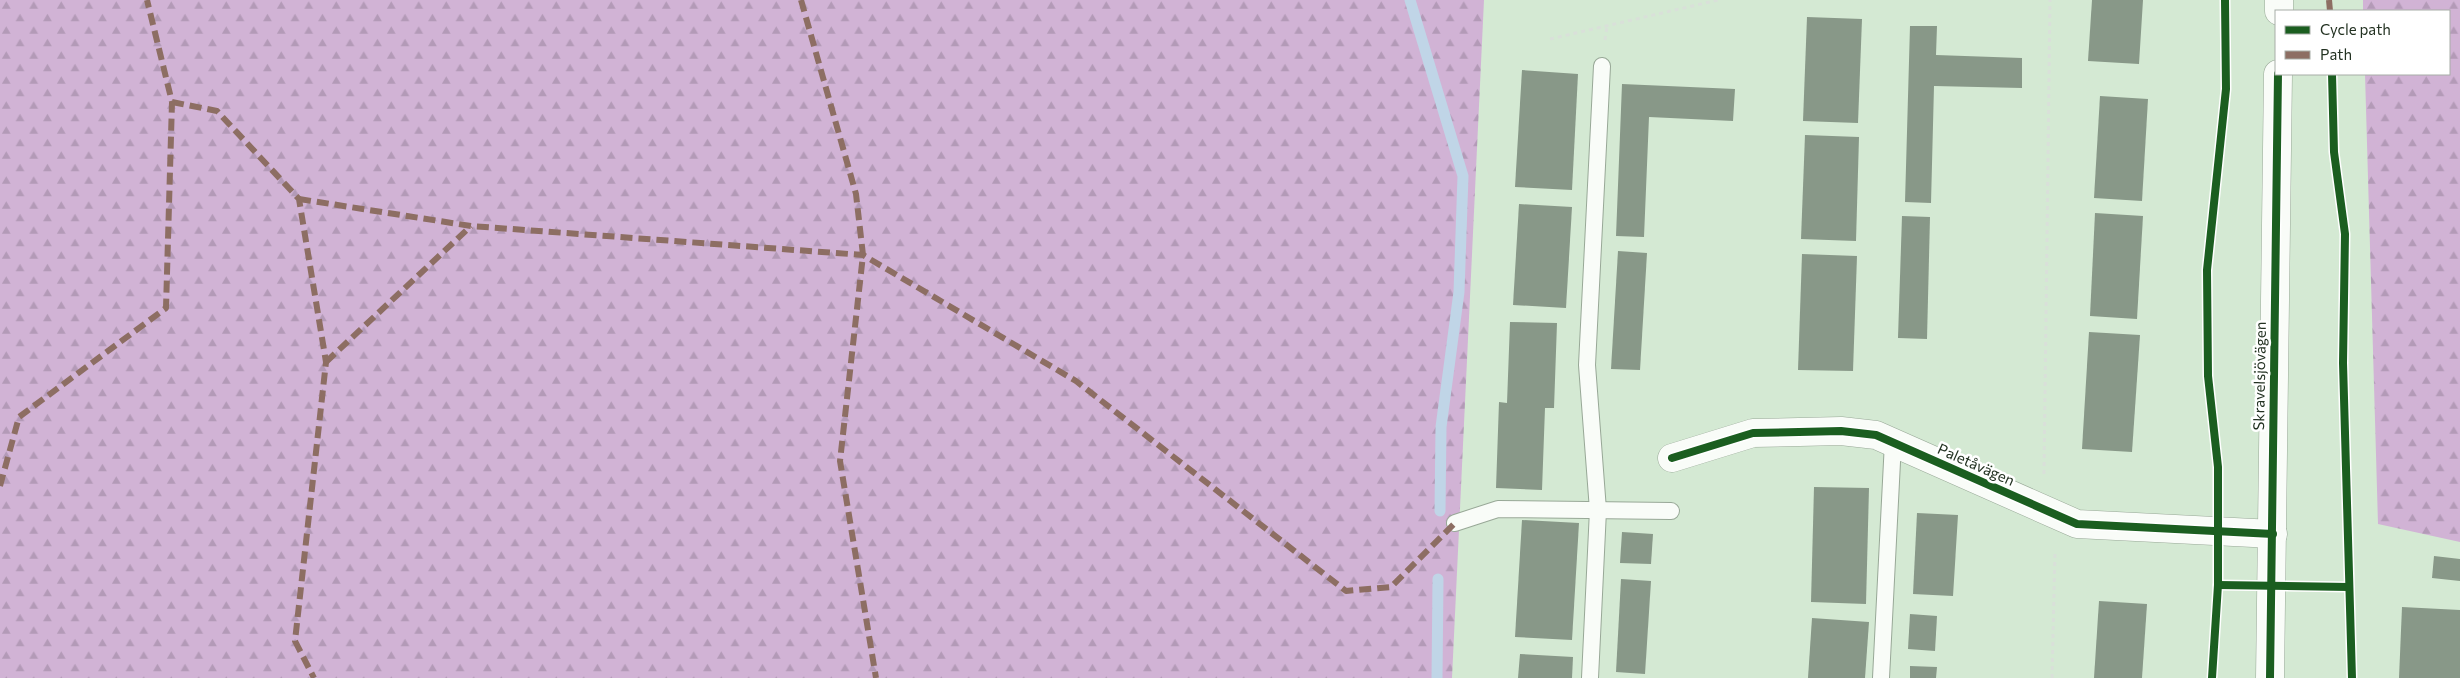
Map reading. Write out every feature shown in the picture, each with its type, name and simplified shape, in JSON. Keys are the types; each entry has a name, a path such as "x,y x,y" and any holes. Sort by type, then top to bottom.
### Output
{"street":[{"name":"Skravelsjövägen","path":"2270,678 2278,75"},
{"name":"Paletåvägen","path":"1672,458 1753,433 1841,431 1876,435 2077,524 2272,534"}],"lane":[{"path":"1590,678 1598,510 1587,364 1602,66"},
{"path":"1881,678 1893,442"},
{"path":"1455,524 1498,509 1671,511"}],"path":[{"path":"1550,39 1718,0"},
{"path":"2050,0 2050,512 2052,678"}],"green space":[{"path":"0,0 1484,0 1452,678 0,678"},
{"path":"2363,0 2460,0 2460,542 2378,524 2365,75 2450,75 2450,10 2363,10"}],"building":[{"path":"2092,0 2143,0 2139,64 2088,61"},
{"path":"1807,17 1862,19 1858,123 1803,121"},
{"path":"1910,26 1937,26 1936,55 2022,58 2022,88 1934,86 1931,203 1905,202"},
{"path":"1522,70 1578,74 1572,190 1515,187"},
{"path":"1622,84 1735,89 1733,121 1649,117 1644,237 1616,236"},
{"path":"2100,96 2148,99 2142,201 2094,198"},
{"path":"1805,135 1859,137 1856,241 1801,239"},
{"path":"1519,204 1572,207 1566,308 1513,305"},
{"path":"2095,213 2143,216 2137,319 2090,316"},
{"path":"1902,216 1930,217 1927,339 1898,338"},
{"path":"1618,251 1647,253 1640,370 1611,369"},
{"path":"1802,254 1857,256 1853,371 1798,370"},
{"path":"1510,322 1557,323 1554,408 1545,408 1542,490 1496,488 1499,402 1507,403"},
{"path":"2089,332 2140,335 2132,452 2082,449"},
{"path":"1814,487 1869,488 1866,604 1811,602"},
{"path":"1917,513 1958,515 1953,596 1913,594"},
{"path":"1522,520 1579,523 1572,640 1515,637"},
{"path":"1622,532 1653,534 1651,564 1620,563"},
{"path":"2434,556 2460,559 2460,581 2432,578"},
{"path":"1621,579 1651,581 1645,674 1616,672"},
{"path":"2099,601 2147,604 2142,678 2094,678"},
{"path":"2402,607 2460,610 2460,678 2399,678"},
{"path":"1910,614 1937,616 1935,651 1908,649"},
{"path":"1812,618 1869,622 1865,678 1808,678"},
{"path":"1520,654 1573,657 1572,678 1518,678"},
{"path":"1910,666 1937,667 1936,678 1910,678"}],"waterway":[{"path":"1410,0 1463,176 1459,292 1441,427 1440,511"},
{"path":"1437,678 1438,579"}],"marked path":[{"path":"0,486 19,417 166,308 172,102 147,0"},
{"path":"801,0 856,194 863,255 840,461 876,678"},
{"path":"2329,0 2330,10"},
{"path":"172,102 217,111 299,199 326,362 295,641 314,678"},
{"path":"299,199 471,226 863,255 1076,381 1346,591 1391,587 1455,523"},
{"path":"326,362 471,226"}],"cycle path":[{"path":"2212,678 2218,585 2218,467 2208,376 2207,270 2226,89 2225,0"},
{"path":"2270,678 2278,75"},
{"path":"2332,75 2334,152 2345,234 2343,363 2352,678"},
{"path":"1672,458 1753,433 1841,431 1876,435 2077,524 2273,534"},
{"path":"2218,585 2349,587"}]}
